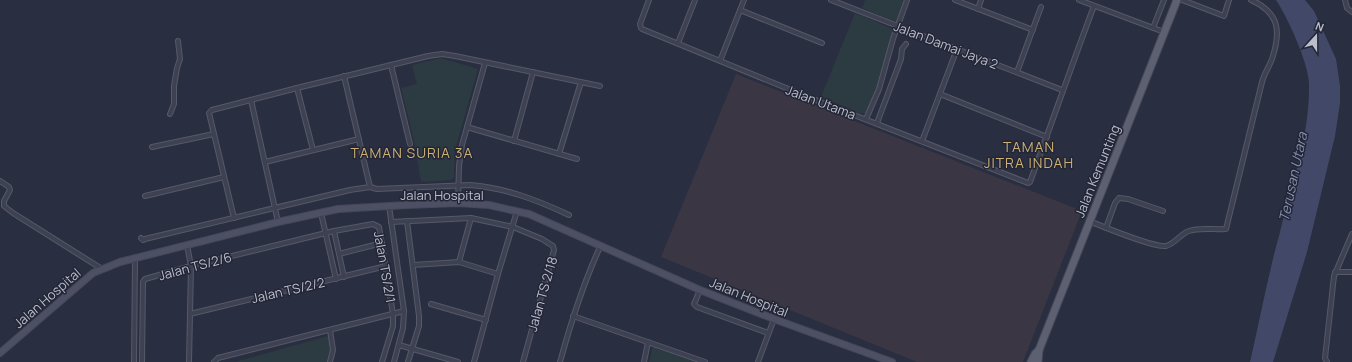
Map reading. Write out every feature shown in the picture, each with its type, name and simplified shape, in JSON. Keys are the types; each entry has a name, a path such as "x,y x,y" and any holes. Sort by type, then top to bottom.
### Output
{"main road":[{"name":"Jalan Kemunting","path":"1038,362 1039,350 1177,0"},
{"name":"Jalan Kemunting","path":"1031,362 1039,350"}],"street":[{"name":"Jalan Utama","path":"649,0 640,24 640,28 652,34 678,43 1025,182 1030,182 1047,137"},
{"path":"678,43 694,0"},
{"path":"720,61 744,0"},
{"name":"Jalan Damai Jaya 2","path":"831,0 1062,90"},
{"path":"866,119 879,89 897,26 907,0"},
{"path":"955,0 1033,30"},
{"path":"978,9 981,0"},
{"path":"1079,0 1164,32"},
{"path":"1153,28 1164,0"},
{"path":"1182,0 1224,16 1229,0"},
{"path":"1089,221 1161,246 1174,242 1188,231 1226,229 1262,82 1271,61 1278,38 1277,27 1268,11 1262,5 1251,0"},
{"path":"1345,0 1347,8 1352,12"},
{"path":"940,94 1047,137 1062,90 1094,6"},
{"path":"1017,72 1041,7"},
{"path":"740,10 822,43"},
{"path":"170,114 174,104 174,86 180,59 178,41"},
{"path":"877,124 901,59 902,50 906,44"},
{"path":"922,141 957,49"},
{"path":"234,218 209,111 344,76 442,54 600,86"},
{"path":"458,203 460,158 485,63"},
{"path":"391,65 410,144"},
{"path":"514,141 533,72"},
{"path":"344,76 370,187"},
{"path":"559,154 581,82"},
{"path":"297,88 313,150"},
{"path":"879,89 889,93"},
{"path":"251,100 278,222"},
{"path":"467,127 577,159"},
{"path":"152,147 214,134"},
{"path":"265,162 359,139"},
{"path":"145,196 224,177"},
{"path":"0,180 10,187 4,201 4,206 102,270"},
{"path":"141,238 143,240 350,190 370,187 377,189 458,185 484,186 534,199 569,215"},
{"path":"1106,228 1115,203 1119,198 1128,199 1163,211"},
{"name":"Jalan Hospital","path":"0,353 90,275 120,262 278,222 348,208 458,203 517,211 540,219 700,290 883,361 892,362"},
{"path":"389,206 404,311 404,323 394,362"},
{"path":"474,362 517,211"},
{"path":"321,213 336,279"},
{"path":"391,222 471,218 513,227"},
{"path":"459,262 471,218"},
{"path":"407,221 419,316 419,326 408,362"},
{"name":"Jalan TS/2/1","path":"326,233 373,224 379,227 393,314"},
{"name":"Jalan TS 2/18","path":"513,227 542,239 554,248 523,362"},
{"path":"334,231 344,277"},
{"name":"Jalan TS/2/6","path":"142,362 144,280 191,266 326,233"},
{"path":"1327,362 1325,358 1332,284 1335,272 1352,234"},
{"path":"339,254 382,243"},
{"path":"187,245 191,266 189,362"},
{"path":"560,362 584,283 600,246"},
{"path":"134,362 135,259"},
{"path":"413,265 459,262 498,274"},
{"name":"Jalan TS/2/2","path":"190,314 386,266"},
{"path":"1335,272 1352,272"},
{"path":"700,290 694,304 697,307 768,333"},
{"path":"431,304 486,320"},
{"path":"214,362 218,358 404,311"},
{"path":"382,362 393,326 393,314"},
{"path":"573,316 705,362"},
{"path":"758,362 774,319"},
{"path":"330,330 333,350 330,362"},
{"path":"644,362 648,342"},
{"path":"399,345 458,362"}],"shaded area":[{"path":"865,0 906,0 897,22 862,8"},
{"path":"855,13 893,29 881,79 870,110 866,113 860,113 821,97"},
{"path":"441,58 478,69 455,150 454,177 451,180 421,182 415,145 401,88 417,84 412,65"},
{"path":"736,74 1082,211 1023,362 917,362 661,257"},
{"path":"328,336 331,353 328,362 235,362"},
{"path":"653,347 695,362 649,362"}],"water":[{"name":"Terusan Utara","path":"1276,0 1305,0 1314,11 1336,59 1340,86 1340,103 1335,136 1307,252 1273,362 1250,362 1272,264 1299,159 1309,103 1309,84 1305,65 1291,28"}],"district":[{"name":"TAMAN SURIA 3A","path":"412,153"},
{"name":"TAMAN JITRA INDAH","path":"1029,156"}]}
